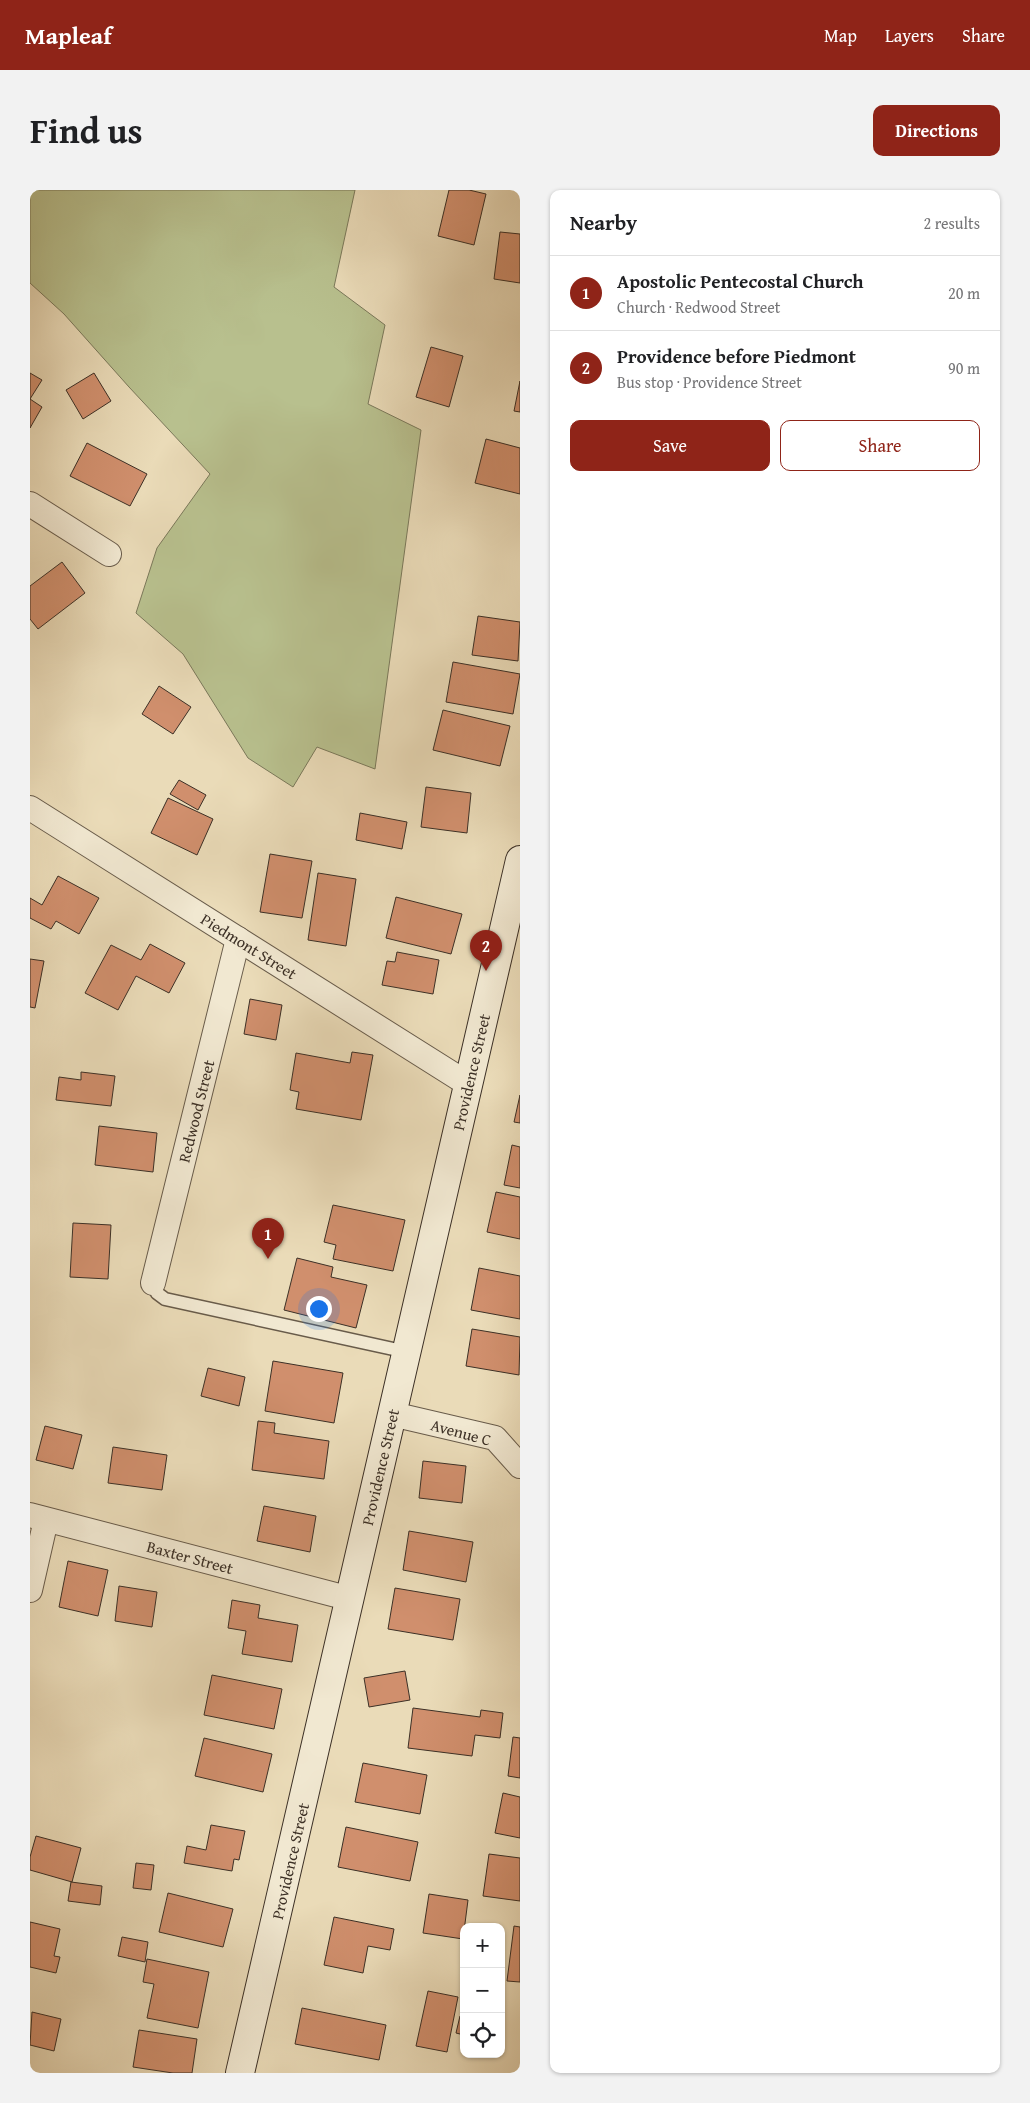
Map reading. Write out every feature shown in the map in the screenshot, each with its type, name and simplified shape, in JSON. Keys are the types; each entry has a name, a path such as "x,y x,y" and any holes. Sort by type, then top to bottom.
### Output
{"main road":[{"name":"Providence Street","path":"240,2073 351,1599 468,1084 516,900 520,860"}],"street":[{"path":"30,504 109,554"},
{"name":"Piedmont Street","path":"30,808 468,1084"},
{"name":"Redwood Street","path":"153,1283 238,939"},
{"name":"Avenue C","path":"392,1414 494,1438 520,1466"},
{"path":"30,1590 38,1518"},
{"name":"Baxter Street","path":"38,1518 351,1599"}],"lane":[{"path":"153,1283 157,1293 165,1299 407,1352"}],"green space":[{"path":"30,190 355,190 334,287 385,325 368,404 421,430 375,769 317,747 293,787 248,758 183,654 136,613 157,548 210,474 64,314 30,283"}],"building":[{"path":"449,190 469,190 486,194 474,245 438,236"},
{"path":"500,232 520,234 520,283 494,279"},
{"path":"431,347 463,356 449,407 416,397"},
{"path":"30,373 42,380 30,399"},
{"path":"94,373 111,401 83,419 66,390"},
{"path":"520,381 520,412 514,411"},
{"path":"30,399 42,407 30,428"},
{"path":"486,439 520,448 520,494 475,483"},
{"path":"87,443 147,474 130,506 70,476"},
{"path":"62,562 85,593 38,629 30,619 30,586"},
{"path":"478,616 520,622 518,661 472,655"},
{"path":"453,662 520,674 513,714 446,702"},
{"path":"159,686 191,707 173,734 142,714"},
{"path":"443,710 510,726 500,766 433,750"},
{"path":"179,780 206,795 198,810 170,794"},
{"path":"426,787 471,793 467,833 421,827"},
{"path":"168,798 213,819 197,855 151,833"},
{"path":"360,813 407,822 402,849 356,840"},
{"path":"270,854 312,861 302,918 260,912"},
{"path":"318,873 356,879 346,946 308,940"},
{"path":"58,876 99,898 79,934 56,921 51,929 30,918 30,898 42,905"},
{"path":"396,897 462,914 451,954 386,938"},
{"path":"150,944 185,963 169,993 136,976 118,1010 85,993 111,945 141,960"},
{"path":"397,952 439,960 433,994 382,985 387,961 395,962"},
{"path":"30,959 44,961 35,1008 30,1007"},
{"path":"250,999 282,1005 276,1040 244,1034"},
{"path":"352,1052 373,1055 361,1120 296,1109 299,1092 290,1090 296,1053 350,1063"},
{"path":"81,1072 115,1076 111,1106 56,1100 59,1077 81,1080"},
{"path":"520,1095 520,1123 514,1122"},
{"path":"99,1126 157,1133 153,1172 95,1165"},
{"path":"512,1145 520,1147 520,1188 504,1185"},
{"path":"496,1192 520,1197 520,1239 487,1232"},
{"path":"333,1205 405,1220 393,1271 333,1259 336,1245 324,1242"},
{"path":"73,1223 111,1225 108,1279 70,1277"},
{"path":"297,1258 333,1267 331,1277 367,1285 356,1328 284,1310"},
{"path":"479,1268 520,1276 520,1319 471,1310"},
{"path":"472,1329 520,1337 519,1375 466,1366"},
{"path":"273,1361 343,1373 334,1423 265,1411"},
{"path":"208,1368 245,1377 239,1406 201,1396"},
{"path":"258,1421 275,1423 274,1433 329,1441 324,1479 252,1470"},
{"path":"45,1426 82,1435 73,1469 36,1460"},
{"path":"113,1447 167,1455 162,1490 108,1483"},
{"path":"423,1461 466,1466 462,1503 419,1498"},
{"path":"264,1506 316,1516 310,1552 257,1541"},
{"path":"409,1531 473,1542 466,1582 403,1570"},
{"path":"68,1561 108,1570 98,1616 59,1607"},
{"path":"119,1586 157,1592 152,1627 115,1621"},
{"path":"395,1588 460,1599 453,1640 388,1629"},
{"path":"232,1600 260,1605 258,1618 298,1625 292,1662 242,1654 246,1631 228,1628"},
{"path":"405,1671 410,1700 369,1707 364,1678"},
{"path":"212,1675 282,1689 274,1729 204,1715"},
{"path":"413,1708 480,1717 481,1710 503,1713 500,1738 475,1735 472,1756 408,1748"},
{"path":"513,1737 520,1738 520,1778 508,1776"},
{"path":"204,1738 272,1754 263,1792 195,1776"},
{"path":"363,1763 427,1775 420,1814 355,1802"},
{"path":"503,1793 520,1797 520,1838 495,1833"},
{"path":"211,1825 245,1831 239,1860 234,1859 232,1871 184,1863 187,1846 206,1850"},
{"path":"346,1827 418,1842 410,1881 338,1867"},
{"path":"36,1836 81,1848 72,1882 30,1870 30,1857"},
{"path":"489,1854 520,1858 520,1901 483,1896"},
{"path":"136,1863 154,1865 151,1890 133,1888"},
{"path":"71,1882 102,1886 100,1905 68,1901"},
{"path":"168,1893 233,1909 223,1947 159,1932"},
{"path":"429,1894 468,1900 465,1923 460,1923 460,1939 423,1933"},
{"path":"334,1917 394,1929 390,1950 368,1946 363,1973 324,1965"},
{"path":"30,1922 60,1929 54,1956 60,1957 56,1973 30,1967"},
{"path":"514,1926 520,1927 520,1982 507,1981"},
{"path":"122,1937 148,1942 145,1962 118,1956"},
{"path":"147,1959 209,1972 198,2028 147,2018 154,1984 143,1982"},
{"path":"428,1991 458,1997 447,2052 416,2046"},
{"path":"302,2008 386,2025 379,2060 295,2044"},
{"path":"32,2012 61,2019 54,2051 30,2045"},
{"path":"460,2016 460,2034 456,2033"},
{"path":"139,2030 197,2039 192,2073 173,2073 133,2067"}],"place":[{"name":"Providence before Piedmont","path":"486,971"},
{"name":"Apostolic Pentecostal Church","path":"268,1259"}]}
